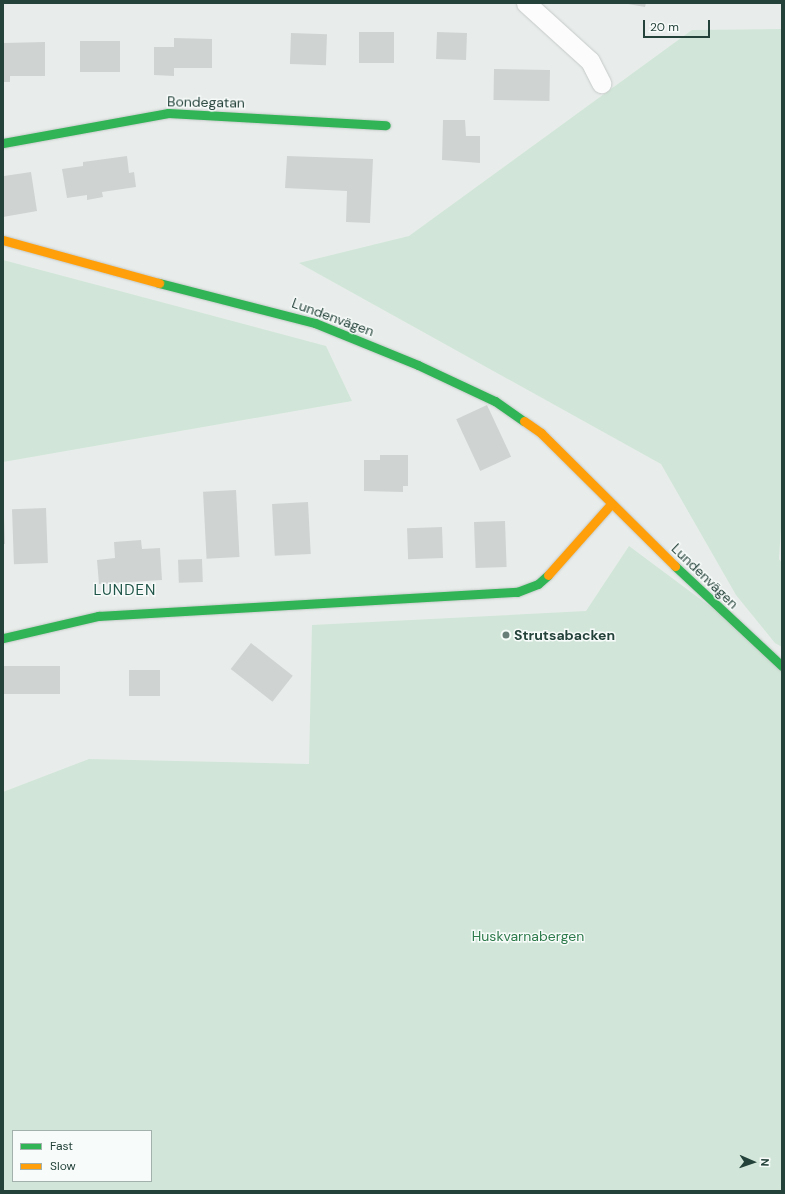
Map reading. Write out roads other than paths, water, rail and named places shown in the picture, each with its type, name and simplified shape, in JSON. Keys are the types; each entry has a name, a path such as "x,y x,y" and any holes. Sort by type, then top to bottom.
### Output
{"street":[{"path":"526,3 590,61 601,84"},
{"name":"Bondegatan","path":"3,144 168,113 386,124"},
{"name":"Lundenvägen","path":"3,240 38,251 315,323 418,365 495,401 541,433 611,504 718,608 782,666"},
{"path":"3,638 98,616 517,592 538,584 561,563 611,504"}],"place":[{"name":"Strutsabacken","path":"506,635"}],"district":[{"name":"LUNDEN","path":"125,591"}],"park label":[{"name":"Huskvarnabergen","path":"528,936"}]}
